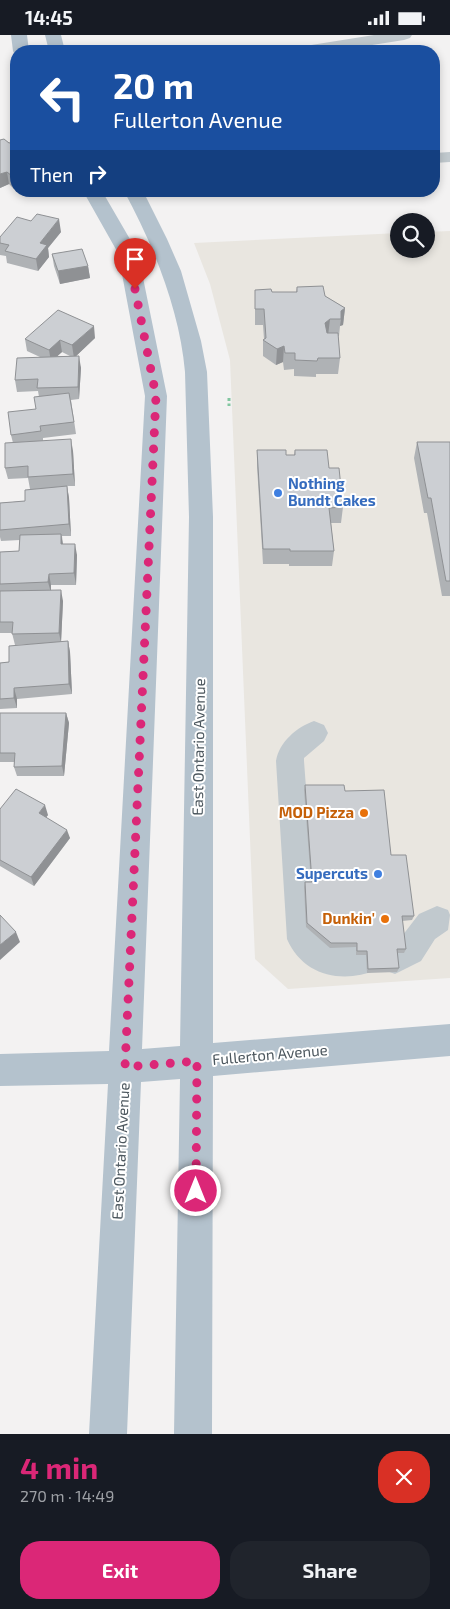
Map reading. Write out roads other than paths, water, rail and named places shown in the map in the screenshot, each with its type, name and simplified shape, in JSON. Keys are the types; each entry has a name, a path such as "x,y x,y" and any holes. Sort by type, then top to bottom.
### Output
{"main road":[{"name":"East Ontario Avenue","path":"95,197 128,253 156,396 108,1434"},
{"name":"East Ontario Avenue","path":"137,197 156,230 178,290 195,358 184,408 202,517 193,1434"},
{"path":"128,253 141,270 150,298 163,355 165,373 184,408"},
{"name":"Fullerton Avenue","path":"0,1070 125,1067 450,1040"}],"street":[{"path":"342,45 404,35"},
{"path":"314,733 291,753 290,761 302,939 307,947 319,957 337,961 381,959 407,955 413,949 424,929 438,920"}],"place":[{"name":"Nothing Bundt Cakes","path":"278,493"},
{"name":"MOD Pizza","path":"364,813"},
{"name":"Supercuts","path":"378,874"},
{"name":"Dunkin'","path":"385,919"}]}
